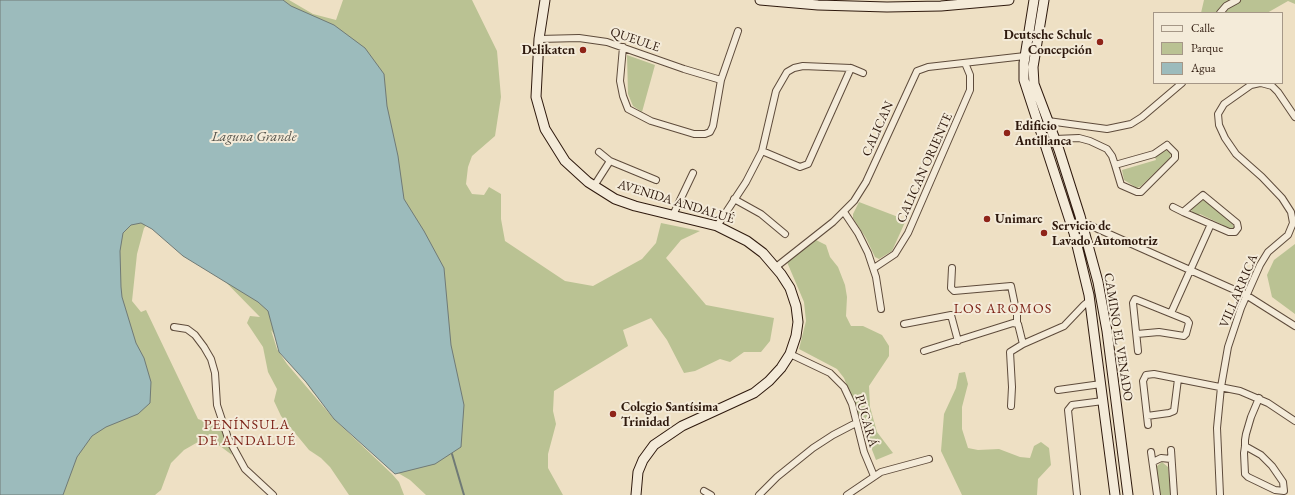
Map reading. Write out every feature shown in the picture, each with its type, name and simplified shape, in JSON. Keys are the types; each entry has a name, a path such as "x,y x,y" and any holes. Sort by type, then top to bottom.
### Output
{"street":[{"name":"AVENIDA ANDALUÉ","path":"545,0 539,39 535,89 541,117 550,139 565,161 594,186 622,201 717,226 747,241 776,267 790,288 798,314 796,336 790,354 777,373 754,393 682,426 654,445 643,460 638,472 636,495"},
{"path":"760,0 818,5 916,4 1009,0"},
{"name":"CAMINO EL VENADO","path":"1034,0 1025,56 1024,75 1028,94 1070,222 1090,300 1115,495"},
{"name":"CAMINO EL VENADO","path":"1043,0 1033,72 1036,90 1055,139 1082,224 1096,276 1106,324 1127,495"},
{"path":"1221,12 1226,6 1237,0"},
{"path":"623,46 620,77 623,96 628,109 651,121 694,134 708,133 713,126 721,80 738,31"},
{"name":"QUEULE","path":"539,39 589,39 623,46 684,69 721,80"},
{"name":"CALICAN","path":"776,267 844,212 854,200 866,182 914,74 923,68 1025,56"},
{"name":"CALICAN ORIENTE","path":"874,268 895,254 908,233 970,90 970,75 966,63"},
{"path":"717,226 762,151 776,91 787,72 794,68 803,66 851,68 863,73"},
{"path":"762,151 800,167 808,164 851,68"},
{"path":"1048,121 1107,129 1131,124 1142,118 1181,84"},
{"name":"VILLARRICA","path":"1218,495 1217,428 1221,387 1228,347 1246,295 1263,260 1271,249 1288,235 1293,223 1291,212 1282,198 1262,176 1236,154 1225,138 1219,125 1218,114 1224,104 1251,85 1256,84"},
{"name":"VILLARRICA","path":"1264,84 1272,86 1278,92 1295,117"},
{"path":"1055,139 1079,138 1090,141 1107,150 1112,156 1121,185 1139,193 1176,155 1169,146 1165,146 1154,154 1115,165"},
{"path":"599,152 610,161 656,180"},
{"path":"594,186 610,161"},
{"path":"673,215 693,173"},
{"path":"1173,207 1183,212 1231,233 1235,232 1238,227 1237,223 1203,195 1183,212"},
{"path":"734,199 762,214 785,234"},
{"path":"844,212 858,233 874,268 881,309"},
{"path":"1070,222 1082,224 1246,295 1295,326"},
{"path":"1170,313 1211,224"},
{"path":"952,268 951,288 954,290 1011,286 1018,315 1017,324 1023,344"},
{"path":"1137,334 1159,332 1181,336 1186,335 1189,322 1138,299 1134,299 1138,351"},
{"path":"1011,406 1012,387 1009,353 1023,344 1064,326 1090,300"},
{"path":"904,324 951,315 958,341"},
{"path":"924,351 1013,323 1017,324"},
{"path":"174,327 187,329 195,335 204,347 211,359 215,373 217,405 228,438 245,469 273,495"},
{"name":"PUCARÁ","path":"790,354 824,370 837,378 846,391 864,452 874,476"},
{"path":"1148,425 1144,377 1154,374 1221,387 1259,398 1278,408 1295,421"},
{"path":"1147,416 1169,414 1174,411 1178,379"},
{"path":"1058,390 1101,384"},
{"path":"1245,446 1261,455 1272,466 1283,482 1284,491 1275,490 1247,476 1245,446 1248,424 1259,398"},
{"path":"1077,495 1068,410 1072,405 1103,401"},
{"path":"759,495 777,477 813,448 856,423"},
{"path":"1171,450 1174,495"},
{"path":"1151,452 1157,495"},
{"path":"1153,462 1161,458 1171,459"},
{"path":"847,495 874,476 896,467 929,459"},
{"path":"704,492 711,495"}],"green space":[{"name":"Laguna Grande","path":"0,0 289,0 313,14 336,20 343,0 472,0 497,51 501,97 495,136 472,156 468,167 466,184 472,194 484,195 489,187 501,194 501,219 505,241 565,281 593,286 642,259 656,243 661,223 700,231 681,240 666,258 706,305 774,318 770,341 761,352 744,352 730,362 720,359 695,371 684,373 667,340 651,318 623,330 628,346 554,391 553,411 556,424 548,454 548,468 563,495 426,495 410,480 386,466 331,412 312,391 271,330 277,349 287,364 334,419 392,474 399,482 404,495 349,495 330,467 321,458 309,450 281,416 274,401 277,389 268,372 263,347 247,323 250,316 260,317 209,265 153,218 144,228 137,254 132,301 141,312 146,310 198,419 214,425 221,425 232,455 212,440 198,442 184,450 171,463 161,490 155,495 0,495"},
{"path":"1204,0 1295,0 1295,4 1288,1 1269,12 1201,12"},
{"path":"627,55 655,65 642,112 633,106 628,94"},
{"path":"1166,150 1171,154 1170,158 1141,186 1137,188 1124,180 1122,170 1156,160 1155,157"},
{"path":"1205,200 1232,223 1234,227 1233,229 1223,228 1223,225 1200,214 1198,216 1194,214 1191,210"},
{"path":"859,202 906,220 892,251 879,259 875,257 866,238 853,218 853,214"},
{"path":"816,240 826,245 830,257 838,267 845,285 847,297 846,316 851,326 863,326 882,335 889,346 889,356 869,386 870,407 877,432 893,453 876,460 844,378 837,369 799,349 806,321 804,302 787,262"},
{"path":"1295,244 1295,314 1272,297 1267,275 1274,260"},
{"path":"965,372 968,384 962,407 962,429 968,448 978,450 999,449 1020,457 1030,458 1034,446 1041,442 1049,448 1051,465 1038,479 1037,495 962,495 941,451 944,414 956,388 959,373"},
{"path":"1162,462 1168,467 1171,495 1160,495 1156,467"}],"water":[{"name":"Laguna Grande","path":"0,0 283,0 291,6 334,25 365,48 384,74 387,106 398,156 404,199 424,231 444,268 451,345 464,405 461,447 435,464 395,474 334,419 306,382 279,352 268,311 258,302 183,256 152,229 141,223 131,225 123,233 120,251 121,287 122,297 136,343 144,358 151,382 150,403 138,414 106,427 92,436 77,457 63,495 0,495"}],"waterway":[{"path":"452,454 464,495"}],"place":[{"name":"Deutsche Schule Concepción","path":"1100,42"},
{"name":"Delikaten","path":"583,50"},
{"name":"Edificio Antillanca","path":"1007,133"},
{"name":"Unimarc","path":"987,219"},
{"name":"Servicio de Lavado Automotriz","path":"1044,233"},
{"name":"Colegio Santísima Trinidad","path":"613,414"}],"district":[{"name":"LOS AROMOS","path":"1003,309"},
{"name":"PENÍNSULA DE ANDALUÉ","path":"247,434"}]}
